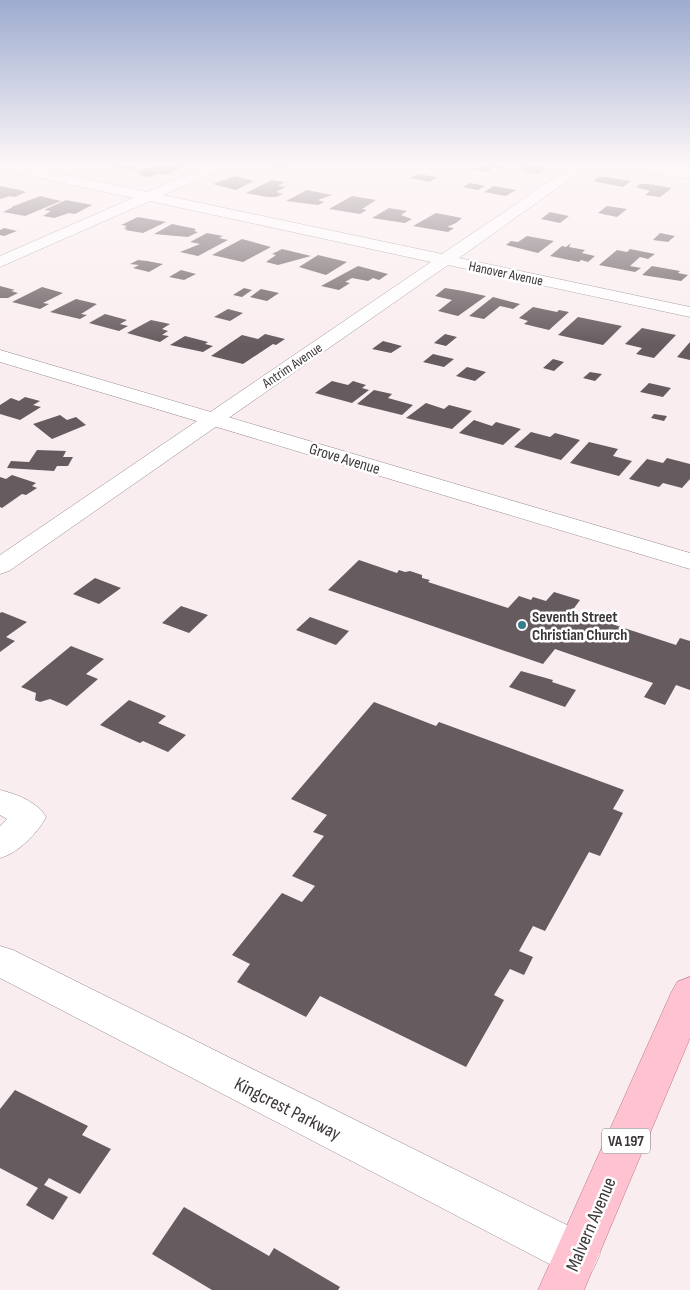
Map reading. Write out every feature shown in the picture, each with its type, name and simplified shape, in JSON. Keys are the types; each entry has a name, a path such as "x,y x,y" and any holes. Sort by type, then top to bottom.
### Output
{"main road":[{"name":"Malvern Avenue","path":"569,1272 690,993"}],"street":[{"path":"0,262 85,224"},
{"name":"Hanover Avenue","path":"275,224 690,312"},
{"name":"Antrim Avenue","path":"0,566 497,224"},
{"name":"Grove Avenue","path":"0,341 221,414 690,561"},
{"name":"Grove Avenue","path":"0,356 221,414 690,542"},
{"path":"0,801 30,817 0,846"},
{"name":"Kingcrest Parkway","path":"0,961 569,1272"}],"building":[{"path":"161,224 143,233 125,230 127,229 124,228 127,226 121,225"},
{"path":"172,224 196,229 194,231 198,232 188,237 154,234"},
{"path":"416,224 453,224 447,227 454,228 448,232 413,226"},
{"path":"4,228 17,231 4,236 0,235 0,230"},
{"path":"207,233 223,236 219,238 228,240 198,256 180,252 200,244 190,242"},
{"path":"660,233 675,236 668,242 653,240"},
{"path":"527,236 554,241 538,253 506,245 511,241 518,242"},
{"path":"242,239 271,247 243,262 212,255"},
{"path":"571,243 569,247 585,250 582,253 595,256 588,262 581,260 579,262 550,256 562,246 566,247"},
{"path":"282,249 311,256 278,265 266,262 276,255 272,254"},
{"path":"630,249 655,254 648,259 640,257 630,266 641,268 635,272 599,265 617,250 627,252"},
{"path":"318,255 347,262 326,275 299,267"},
{"path":"138,260 163,264 149,272 133,268 139,265 130,264"},
{"path":"358,266 388,274 379,280 373,278 368,281 352,278 345,282 350,283 339,290 321,286"},
{"path":"652,266 680,271 678,273 688,275 681,281 642,275"},
{"path":"181,270 196,274 184,280 169,277"},
{"path":"0,286 15,290 11,291 18,293 8,298 0,298"},
{"path":"42,287 63,293 43,303 49,304 40,309 12,302"},
{"path":"244,288 252,290 242,297 233,295"},
{"path":"445,288 486,296 458,316 438,311 452,300 435,296"},
{"path":"261,289 279,293 267,301 250,297"},
{"path":"493,297 520,304 513,309 500,306 484,319 469,316"},
{"path":"76,299 97,304 81,314 87,315 80,319 50,312"},
{"path":"533,307 557,312 559,310 569,312 549,330 524,324 528,321 519,318"},
{"path":"228,309 243,313 230,321 214,317"},
{"path":"105,314 127,320 120,324 128,326 119,331 89,323"},
{"path":"578,317 622,326 603,345 558,335"},
{"path":"151,320 170,324 162,329 168,331 162,335 169,336 160,342 127,333"},
{"path":"642,328 676,335 654,358 636,354 642,348 625,344"},
{"path":"265,334 285,339 276,345 273,344 243,364 211,356 242,335 258,339"},
{"path":"445,334 457,337 446,346 434,343"},
{"path":"185,336 208,342 205,344 213,346 203,352 170,345"},
{"path":"383,341 402,346 391,353 372,349"},
{"path":"690,342 690,360 677,357"},
{"path":"433,354 454,359 444,367 423,362"},
{"path":"553,359 564,362 554,371 543,368"},
{"path":"467,367 486,372 475,381 456,376"},
{"path":"590,372 602,374 595,381 583,378"},
{"path":"332,381 348,385 353,381 366,385 362,388 369,390 352,403 315,393"},
{"path":"649,383 671,388 663,397 640,392"},
{"path":"374,390 392,394 388,398 413,405 402,415 357,404"},
{"path":"25,397 40,401 33,405 41,407 20,420 0,414 0,405 11,398 19,401"},
{"path":"426,403 444,409 449,405 472,411 452,429 406,418"},
{"path":"654,414 667,416 664,421 651,418"},
{"path":"60,415 67,420 76,417 86,425 52,439 33,424"},
{"path":"474,420 492,426 496,422 521,429 503,445 459,433"},
{"path":"531,432 550,437 555,433 580,440 561,460 514,447"},
{"path":"589,442 618,449 613,456 632,461 619,476 570,463"},
{"path":"37,450 66,451 63,457 73,457 68,466 57,466 54,471 7,468 11,461 29,462"},
{"path":"667,458 690,464 690,479 682,488 663,483 659,487 629,479 647,459 663,463"},
{"path":"12,475 36,483 32,486 37,488 26,495 22,494 2,508 0,507 0,477 6,479"},
{"name":"Seventh Street Christian Church","path":"359,560 397,573 399,570 410,571 422,575 422,578 430,580 428,582 508,608 519,596 531,600 533,597 546,601 554,592 580,600 572,611 676,645 680,638 690,641 690,690 676,685 665,705 644,697 653,683 555,649 543,664 328,590"},
{"path":"95,578 121,588 99,604 73,594"},
{"path":"181,606 208,615 189,633 162,623"},
{"path":"2,612 27,622 6,637 15,641 0,652 0,613"},
{"path":"310,617 349,631 336,645 296,630"},
{"path":"71,646 104,659 86,674 98,679 67,706 50,699 40,702 35,700 36,693 21,687"},
{"path":"521,671 553,680 552,682 576,690 565,707 509,687"},
{"path":"129,700 166,716 158,723 186,735 168,752 143,741 140,743 100,725"},
{"path":"374,702 436,726 439,722 624,790 613,809 623,813 600,856 589,852 545,931 533,926 519,951 533,957 524,975 510,969 494,995 504,1000 466,1067 320,996 306,1017 237,982 250,964 232,955 282,893 302,902 315,886 292,876 324,836 313,832 327,815 291,799"},
{"path":"15,1090 88,1126 82,1135 111,1149 80,1194 49,1178 44,1185 68,1197 53,1220 26,1205 38,1188 0,1168 0,1109"},
{"path":"184,1207 269,1256 274,1248 340,1287 338,1290 212,1290 152,1254"}],"place":[{"name":"Seventh Street Christian Church","path":"522,625"}]}
